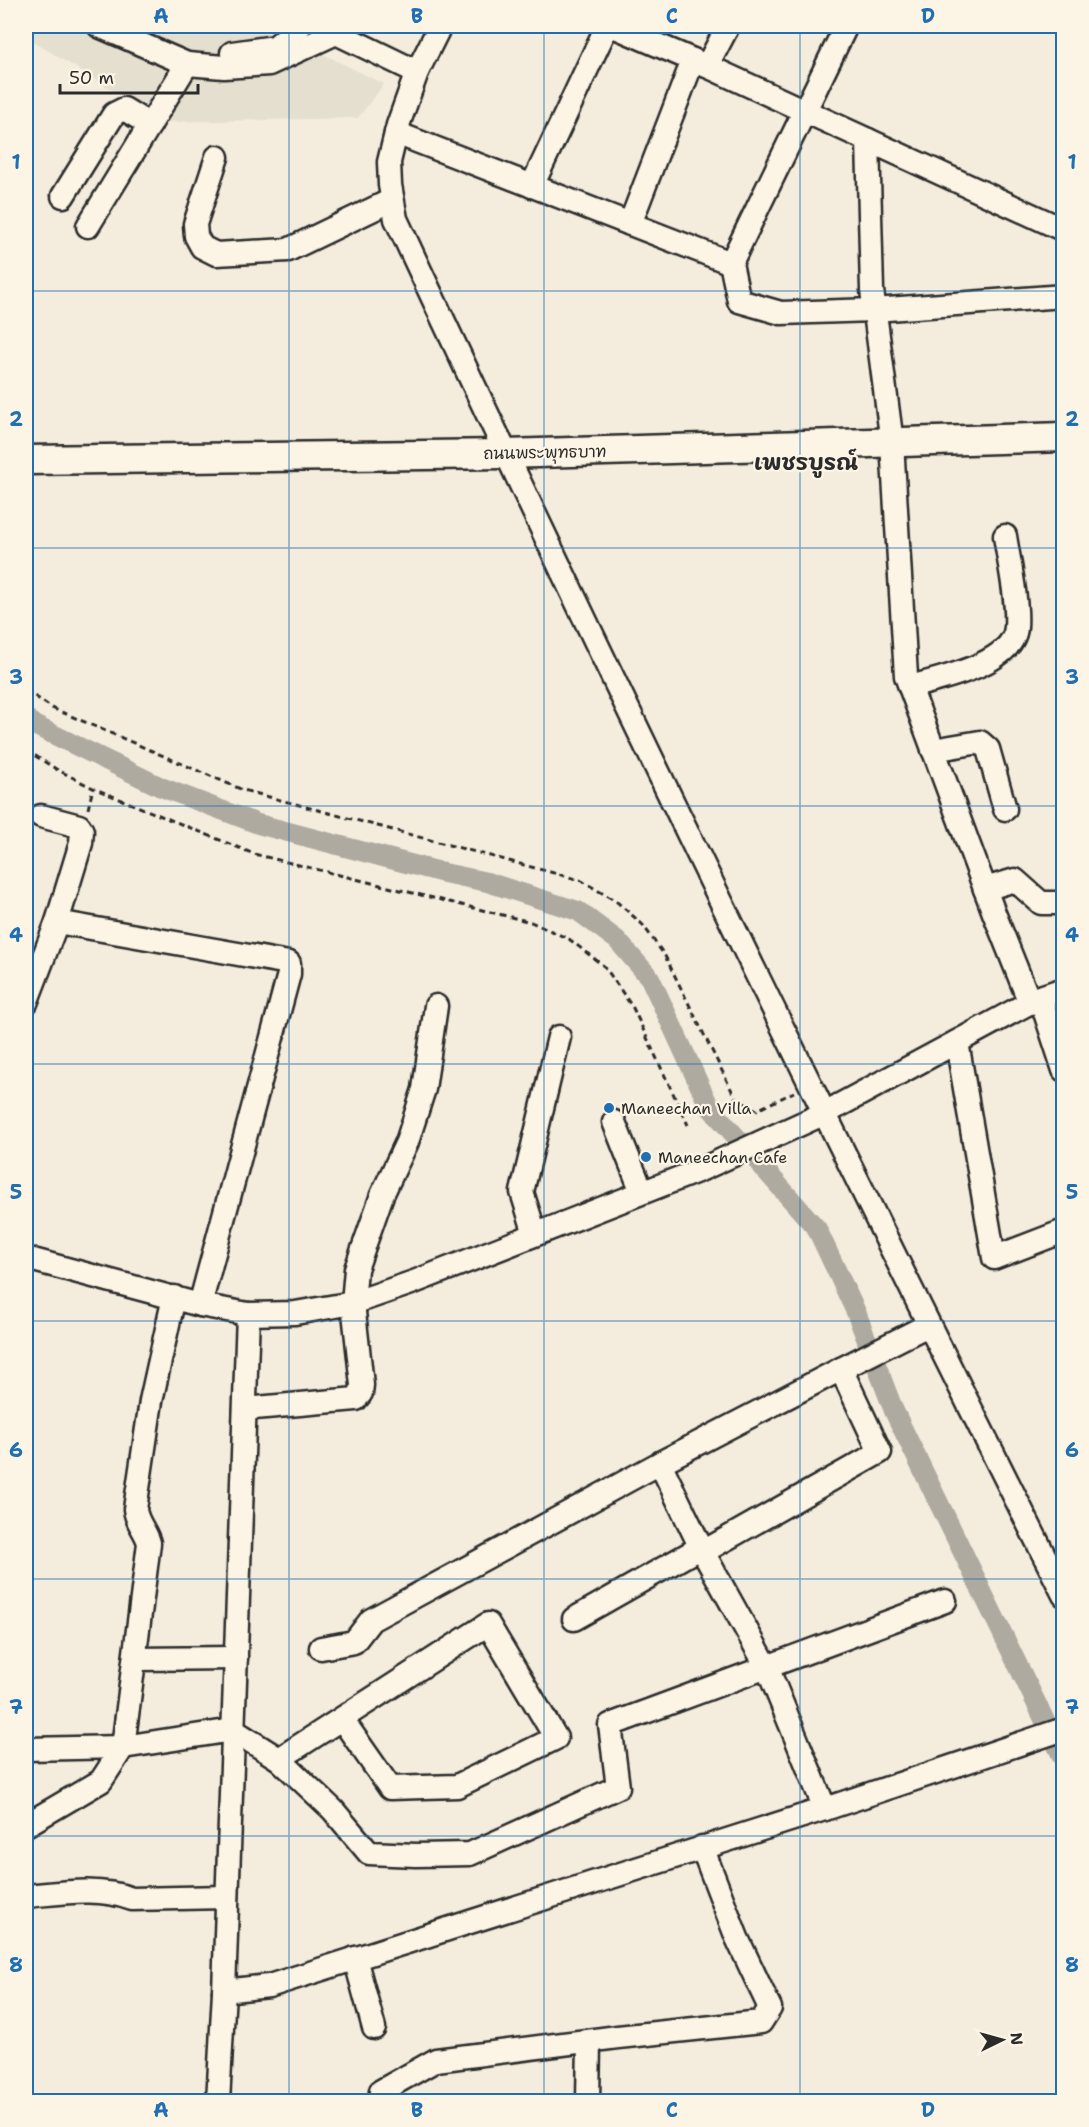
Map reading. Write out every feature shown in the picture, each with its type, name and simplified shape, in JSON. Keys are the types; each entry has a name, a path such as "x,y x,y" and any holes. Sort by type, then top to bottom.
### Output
{"main road":[{"name":"ถนนพระพุทธบาท","path":"26,460 505,454 1064,437"}],"street":[{"path":"99,26 187,64 224,68 269,64 328,29 417,72"},
{"path":"123,26 192,59 275,47 300,26"},
{"path":"440,26 417,72 396,133 389,162 396,219 505,454 825,1113 922,1329 1064,1595"},
{"path":"532,186 607,26"},
{"path":"613,26 700,63 1064,230"},
{"path":"630,224 700,63 728,26"},
{"path":"846,26 731,263 739,301 781,313 874,310 1064,296"},
{"path":"88,226 187,64"},
{"path":"63,196 114,114 124,109 150,125"},
{"path":"396,133 731,263"},
{"path":"868,140 872,290 891,443 906,676 985,889 1064,1070"},
{"path":"218,157 195,224 196,236 202,246 216,254 288,250 392,200"},
{"path":"910,687 980,665 1003,652 1011,643 1017,629 1005,536"},
{"path":"933,750 980,742 988,749 1005,809"},
{"path":"26,1003 57,922 81,843 82,831 79,826 41,816"},
{"path":"985,889 1015,880 1041,903 1064,903"},
{"path":"57,922 289,963 289,975 200,1305"},
{"path":"26,1258 200,1305 248,1314 295,1313 353,1303 700,1170 825,1113 1035,1000 1064,989"},
{"path":"245,1409 356,1399 361,1393 353,1303 356,1269 382,1195 407,1142 424,1089 436,1006"},
{"path":"535,1234 522,1192 559,1037"},
{"path":"957,1042 994,1258 1064,1232"},
{"path":"614,1122 642,1192"},
{"path":"26,1825 100,1781 123,1747 149,1543 148,1536 135,1516 135,1509 150,1401 174,1298"},
{"path":"218,2102 248,1314"},
{"path":"321,1648 354,1642 371,1620 660,1463 922,1329"},
{"path":"574,1619 880,1452 845,1367"},
{"path":"660,1463 702,1550 767,1667 825,1809"},
{"path":"26,1749 123,1747 233,1730 279,1759 333,1810 369,1853 470,1854 618,1787 610,1725 945,1601"},
{"path":"279,1759 488,1624 556,1738 457,1786 390,1788 342,1719"},
{"path":"135,1659 236,1658"},
{"path":"224,1991 269,1986 825,1809 1064,1729"},
{"path":"380,2102 381,2091 436,2060 761,2022 770,2008 737,1938 702,1848"},
{"path":"26,1896 94,1892 119,1894 132,1899 227,1897"},
{"path":"355,1958 374,2028"},
{"path":"588,2102 589,2041"}],"path":[{"path":"26,690 52,708 243,790 580,880 616,900 643,925 665,956 736,1098 758,1110 810,1083"},
{"path":"26,750 56,770 93,788 255,854 531,922 570,939 605,967 633,1008 688,1125"}],"shaded area":[{"path":"28,26 266,26 384,84 358,118 164,122 26,37"}],"waterway":[{"path":"26,718 34,725 161,787 258,824 444,873 487,882 578,911 617,940 650,978 709,1106 817,1229 856,1312 894,1411 1064,1760"}],"place":[{"name":"Maneechan Villa","path":"609,1108"},
{"name":"Maneechan Cafe","path":"646,1157"}],"district":[{"name":"เพชรบูรณ์","path":"806,462"}]}
